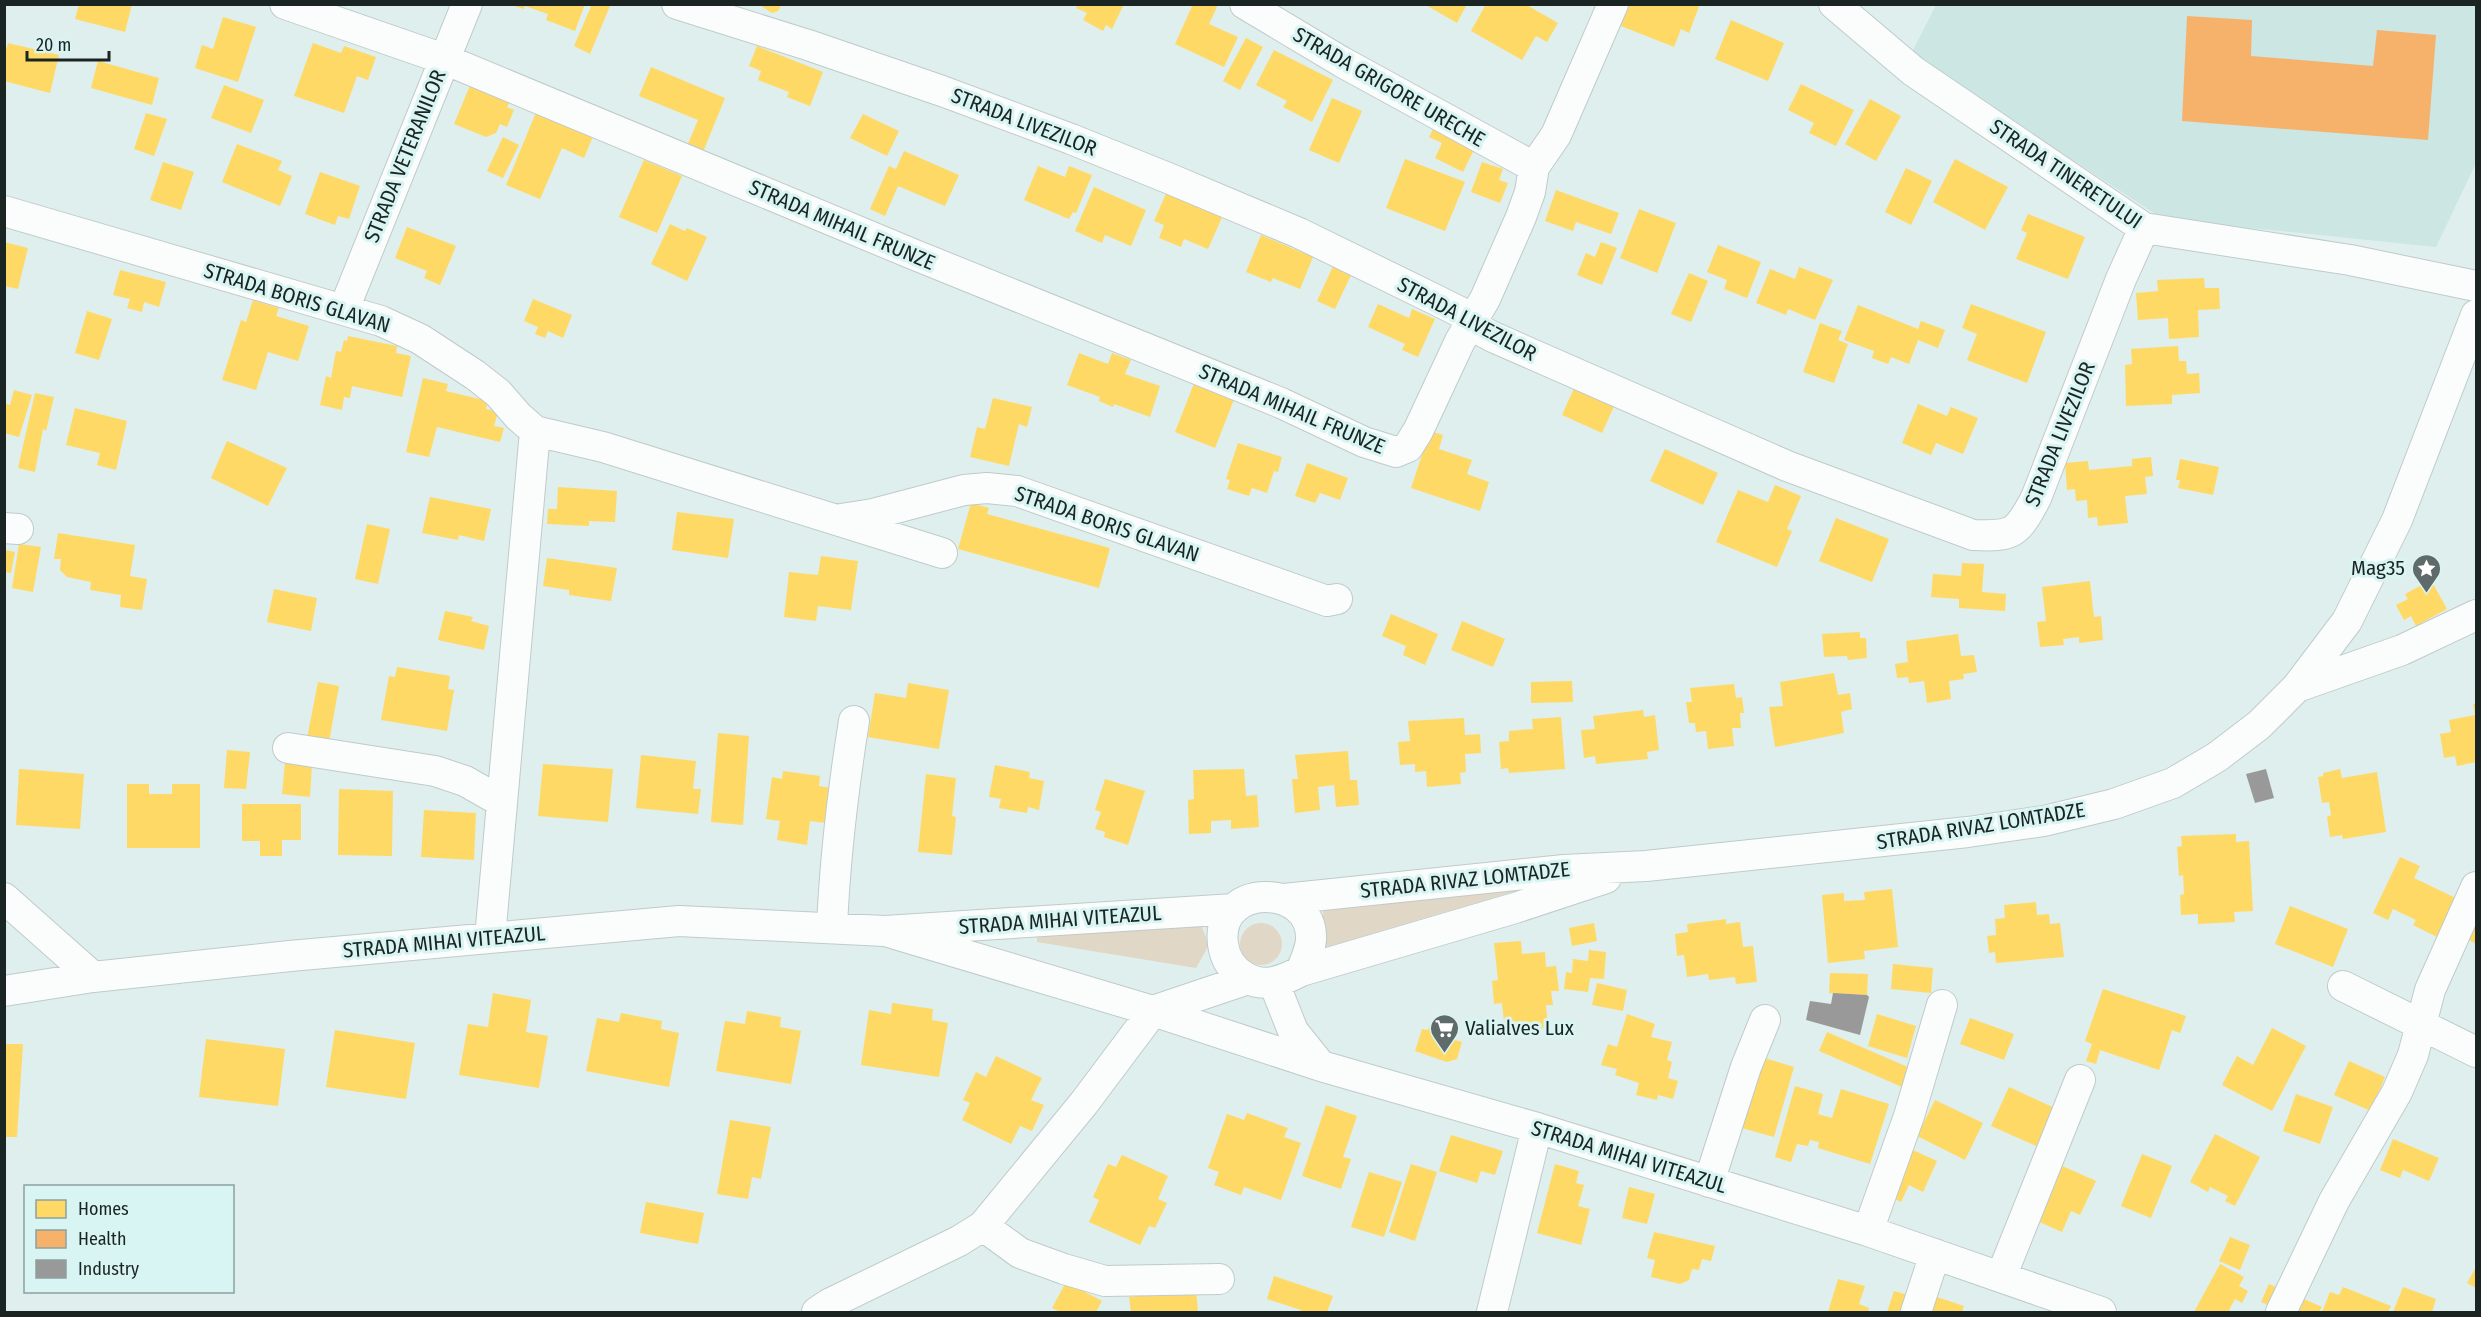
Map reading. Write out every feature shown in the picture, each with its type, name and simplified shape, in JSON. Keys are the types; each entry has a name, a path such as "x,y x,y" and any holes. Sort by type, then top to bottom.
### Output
{"street":[{"name":"STRADA MIHAIL FRUNZE","path":"285,4 444,60 1270,399 1365,442 1396,452 1408,447 1418,431 1472,318"},
{"name":"STRADA VETERANILOR","path":"344,309 467,4"},
{"name":"STRADA LIVEZILOR","path":"677,4 808,45 1071,139 1299,233 1472,318 1480,330 1493,337 1787,466 1973,535 2001,536 2023,524 2036,498 2121,279 2144,228"},
{"name":"STRADA GRIGORE URECHE","path":"1245,4 1342,62 1507,155 1534,167"},
{"path":"1472,318 1485,298 1521,217 1530,192 1534,167 1556,135 1613,4"},
{"name":"STRADA TINERETULUI","path":"1834,4 1913,71 2144,228 2350,260 2476,286"},
{"name":"STRADA BORIS GLAVAN","path":"4,211 381,321 420,339 457,363 498,393 535,431 603,447 942,553"},
{"name":"STRADA RIVAZ LOMTADZE","path":"1284,899 1564,870 1646,866 1968,832 2044,821 2114,804 2173,783 2217,757 2259,725 2296,687 2347,621 2397,520 2476,315"},
{"path":"490,938 535,431"},
{"name":"STRADA BORIS GLAVAN","path":"838,520 873,514 964,490 987,488 1017,491 1328,601 1337,599"},
{"path":"2296,687 2402,650 2476,615"},
{"path":"832,927 841,801 854,721"},
{"path":"288,748 435,771 465,781 502,802"},
{"name":"STRADA RIVAZ LOMTADZE","path":"1301,971 1646,866"},
{"path":"2281,1312 2334,1201 2397,1092 2413,1055 2430,990 2476,886"},
{"path":"817,1312 959,1241 983,1226 1084,1103 1153,1011 1261,981 1301,971 1311,939 1310,928 1299,910 1284,899 1262,896 1247,900 1234,909 1225,921 1222,937 1224,952 1236,972 1261,981 1293,1031 1321,1066"},
{"path":"4,898 93,977"},
{"name":"STRADA MIHAI VITEAZUL","path":"4,991 93,977 679,921 885,931 1234,909"},
{"name":"STRADA MIHAI VITEAZUL","path":"885,931 1153,1011 1321,1066 1537,1128 1868,1231 2101,1312"},
{"path":"2343,986 2476,1052"},
{"path":"1868,1231 1909,1116 1942,1005"},
{"path":"1709,1182 1746,1067 1765,1020"},
{"path":"2001,1277 2080,1080"},
{"path":"1492,1312 1537,1128"},
{"path":"983,1226 1020,1253 1106,1281 1219,1280"},
{"path":"1916,1312 1935,1254"}],"shaded area":[{"path":"1936,5 2476,5 2476,163 2436,247 2163,219 1911,54"},
{"path":"1523,881 1526,888 1323,948 1323,911"},
{"path":"1261,923 1269,924 1276,929 1281,936 1281,952 1276,959 1269,964 1261,965 1253,964 1246,959 1241,952 1240,944 1241,936 1246,929 1253,924"},
{"path":"1201,925 1209,945 1196,968 1037,942 1037,935"}],"building: Homes":[{"path":"79,4 132,4 125,32 75,19"},
{"path":"585,4 575,31 546,20 548,14 525,6 524,9 511,5"},
{"path":"592,4 610,6 590,54 574,46"},
{"path":"758,4 782,4 778,11 772,13"},
{"path":"1078,4 1124,4 1112,29 1106,25 1103,31 1083,20 1087,13 1076,8"},
{"path":"1193,4 1213,4 1217,7 1209,24 1238,37 1224,67 1175,44"},
{"path":"1424,4 1467,4 1457,23"},
{"path":"1486,4 1525,4 1558,23 1547,42 1536,36 1522,60 1471,31"},
{"path":"1624,4 1700,4 1689,33 1681,29 1674,47 1616,24"},
{"path":"223,17 256,27 238,82 195,68 202,45 213,49"},
{"path":"1731,20 1784,43 1768,81 1715,59"},
{"path":"1246,38 1263,47 1240,90 1223,81"},
{"path":"8,43 59,55 50,93 4,81 4,57"},
{"path":"313,43 341,53 344,46 376,57 368,80 357,76 344,113 294,96"},
{"path":"757,46 823,72 810,106 787,97 789,92 758,80 761,71 749,66"},
{"path":"1274,50 1333,80 1312,122 1283,107 1287,101 1256,85"},
{"path":"98,61 159,78 152,105 91,88"},
{"path":"651,67 725,98 703,152 687,146 698,120 639,96"},
{"path":"471,83 511,100 507,107 514,110 507,127 500,124 496,133 486,137 454,124"},
{"path":"1801,84 1854,110 1836,146 1809,133 1814,123 1788,110"},
{"path":"224,85 264,100 251,133 211,118"},
{"path":"1332,98 1362,111 1339,163 1309,150"},
{"path":"1870,99 1901,116 1876,161 1845,144"},
{"path":"537,110 594,134 584,158 562,148 540,199 506,185"},
{"path":"146,113 167,119 154,156 134,149"},
{"path":"863,114 899,131 887,156 850,138"},
{"path":"1433,129 1475,148 1463,172 1435,158 1442,143 1429,137"},
{"path":"503,137 519,145 503,178 487,171"},
{"path":"237,144 282,161 278,170 292,176 280,206 222,182"},
{"path":"904,151 959,175 945,206 898,186 885,216 870,209 889,166 896,169"},
{"path":"1405,159 1465,182 1445,231 1386,208"},
{"path":"1955,159 2008,187 1985,230 1933,202"},
{"path":"644,160 682,176 657,233 619,217"},
{"path":"163,162 194,172 181,210 150,200"},
{"path":"1482,162 1503,169 1499,180 1508,183 1500,203 1471,192"},
{"path":"1038,166 1065,177 1069,166 1092,175 1076,213 1073,212 1069,219 1024,200"},
{"path":"1906,168 1932,181 1911,225 1885,212"},
{"path":"320,172 360,186 349,219 338,216 335,225 305,214"},
{"path":"1094,187 1146,210 1131,246 1105,235 1102,243 1075,231"},
{"path":"1168,189 1224,213 1208,249 1184,239 1181,247 1159,238 1164,225 1154,221"},
{"path":"1556,190 1619,213 1611,234 1576,222 1573,231 1545,221"},
{"path":"1639,209 1676,223 1657,273 1620,258"},
{"path":"2028,214 2085,237 2068,279 2016,259 2027,233 2021,230"},
{"path":"670,224 685,231 687,228 707,237 687,281 651,264"},
{"path":"407,227 456,246 440,285 424,278 427,271 395,258"},
{"path":"1261,235 1313,257 1300,289 1273,278 1271,282 1246,272"},
{"path":"4,242 28,248 18,289 4,286"},
{"path":"1601,242 1617,248 1602,285 1577,275 1586,253 1595,257"},
{"path":"1718,245 1761,262 1747,298 1724,289 1727,280 1707,272"},
{"path":"1334,264 1352,273 1335,309 1317,301"},
{"path":"1799,267 1833,280 1815,320 1788,309 1786,315 1756,303 1770,269 1795,279"},
{"path":"120,270 166,282 159,307 144,302 142,312 127,308 130,299 113,295"},
{"path":"1689,273 1708,281 1691,322 1671,314"},
{"path":"2204,278 2205,288 2219,288 2220,309 2198,310 2199,337 2169,339 2168,318 2138,320 2136,293 2158,291 2157,280"},
{"path":"533,299 572,315 563,338 548,331 545,338 535,334 538,327 524,321"},
{"path":"253,300 279,308 276,316 309,326 298,361 268,352 256,390 222,380 241,320 246,322"},
{"path":"1378,304 1409,318 1412,309 1435,319 1418,357 1402,350 1405,344 1368,327"},
{"path":"1971,304 2046,332 2027,383 1967,360 1977,334 1962,328"},
{"path":"1858,305 1918,329 1921,321 1945,330 1938,348 1918,340 1909,364 1891,357 1888,364 1872,358 1874,351 1844,340"},
{"path":"87,311 112,319 99,360 75,353"},
{"path":"1820,323 1842,331 1838,340 1848,344 1834,383 1803,372"},
{"path":"348,336 397,346 396,353 411,356 402,397 352,386 350,398 344,397 342,410 320,405 326,376 331,378 336,351 341,352 344,340 347,341"},
{"path":"2178,346 2179,361 2186,361 2187,374 2199,373 2200,393 2172,395 2172,404 2126,406 2125,365 2132,364 2131,349"},
{"path":"1079,353 1108,364 1112,353 1131,360 1125,374 1160,386 1150,417 1114,404 1113,407 1099,401 1100,397 1067,385"},
{"path":"423,378 448,384 446,391 488,401 486,409 498,412 494,426 504,428 500,442 437,427 429,457 406,452"},
{"path":"1195,381 1235,397 1215,448 1175,432"},
{"path":"1575,386 1615,404 1602,433 1562,415"},
{"path":"14,390 32,395 19,437 4,433 4,403 10,405"},
{"path":"35,393 54,397 46,431 43,429 35,472 18,468"},
{"path":"993,398 1032,407 1027,427 1019,424 1009,466 970,457 977,427 985,429"},
{"path":"1918,404 1947,416 1951,407 1978,418 1963,454 1936,443 1931,455 1902,443"},
{"path":"75,408 127,421 116,470 97,465 100,453 66,445"},
{"path":"1430,431 1443,435 1439,449 1472,460 1467,474 1489,482 1480,511 1411,488"},
{"path":"227,441 287,468 268,506 211,478"},
{"path":"1238,443 1282,457 1278,472 1274,471 1267,493 1252,488 1249,496 1227,489 1230,480 1226,479"},
{"path":"1665,449 1718,473 1703,505 1650,481"},
{"path":"2151,457 2153,476 2145,477 2147,494 2125,496 2128,523 2098,526 2097,517 2088,518 2087,500 2076,501 2075,489 2067,490 2065,463 2088,461 2089,470 2132,466 2132,459"},
{"path":"2180,459 2219,467 2213,495 2178,488 2180,480 2176,480"},
{"path":"1307,463 1348,478 1340,500 1320,493 1315,503 1295,496"},
{"path":"1775,485 1801,496 1787,529 1792,531 1777,567 1716,542 1738,490 1768,502"},
{"path":"558,487 617,491 615,522 589,521 589,526 547,524 548,509 557,509"},
{"path":"430,497 491,509 484,541 459,535 458,540 422,533"},
{"path":"971,503 989,508 987,514 1110,548 1099,588 958,549"},
{"path":"677,512 734,519 728,558 672,550"},
{"path":"1836,518 1889,539 1872,582 1819,561"},
{"path":"367,524 390,529 378,584 355,579"},
{"path":"58,533 135,545 130,576 147,579 142,610 120,607 121,595 90,590 91,582 67,577 60,570 61,559 54,559"},
{"path":"19,544 41,547 33,592 12,588"},
{"path":"5,550 15,552 11,573 5,572"},
{"path":"821,556 858,561 851,610 818,606 816,621 784,617 789,572 818,575"},
{"path":"547,558 617,568 611,601 569,595 569,590 543,586"},
{"path":"1962,563 1984,564 1982,592 2006,594 2005,611 1959,608 1959,599 1931,597 1933,574 1961,576"},
{"path":"2431,580 2447,609 2416,626 2411,616 2404,620 2396,605 2408,599 2405,594"},
{"path":"2090,581 2094,617 2101,616 2103,640 2079,643 2079,637 2063,639 2064,645 2040,647 2037,622 2046,621 2042,587"},
{"path":"274,589 317,598 311,631 267,622"},
{"path":"445,611 473,617 471,621 489,626 484,650 438,640"},
{"path":"1391,614 1438,634 1425,665 1403,655 1406,646 1382,636"},
{"path":"1462,621 1505,639 1493,667 1451,650"},
{"path":"1860,632 1860,638 1866,638 1867,658 1848,660 1847,656 1824,657 1822,634"},
{"path":"1958,634 1961,656 1974,655 1977,672 1963,674 1964,679 1949,681 1951,699 1927,703 1924,681 1909,683 1908,677 1897,678 1895,664 1908,662 1906,641"},
{"path":"397,667 450,676 448,689 454,690 447,731 381,720 389,676 395,677"},
{"path":"1834,673 1838,695 1850,693 1852,709 1841,712 1844,733 1775,747 1769,707 1783,706 1780,682"},
{"path":"1572,681 1573,702 1531,703 1531,682"},
{"path":"318,682 339,686 329,742 307,738"},
{"path":"908,683 949,690 939,749 868,737 875,693 906,698"},
{"path":"1734,684 1736,698 1742,697 1744,713 1740,713 1741,728 1732,728 1734,746 1708,749 1706,731 1696,732 1695,723 1689,723 1686,702 1692,702 1690,688"},
{"path":"2476,703 2476,762 2457,766 2455,756 2444,758 2440,734 2451,732 2449,720 2475,715 2473,704"},
{"path":"1643,710 1644,717 1655,715 1659,750 1647,752 1648,759 1596,764 1595,756 1584,758 1581,730 1595,729 1593,716"},
{"path":"1561,717 1565,769 1509,773 1508,768 1501,769 1499,742 1509,741 1509,731 1533,729 1532,719"},
{"path":"1464,718 1465,735 1480,734 1481,753 1465,754 1466,772 1460,773 1461,784 1427,787 1426,771 1415,772 1415,764 1400,765 1398,742 1410,741 1408,721"},
{"path":"718,733 749,736 743,825 711,822"},
{"path":"227,750 250,752 246,789 224,788"},
{"path":"1348,751 1350,780 1357,780 1359,805 1336,807 1334,785 1318,787 1320,810 1295,813 1292,779 1298,779 1295,755"},
{"path":"641,755 696,761 693,789 701,789 698,814 636,808"},
{"path":"285,762 312,764 310,797 282,794"},
{"path":"543,764 613,769 608,822 538,816"},
{"path":"995,765 1030,772 1029,778 1044,781 1039,810 1028,807 1027,813 999,808 1001,799 989,797"},
{"path":"19,769 84,774 80,829 16,825"},
{"path":"1244,769 1246,796 1257,795 1259,827 1231,829 1231,820 1211,821 1211,833 1189,834 1188,800 1194,799 1193,770"},
{"path":"2340,769 2342,778 2377,772 2386,832 2343,839 2342,835 2330,837 2327,817 2331,815 2329,802 2322,803 2318,777 2323,776 2323,773"},
{"path":"783,771 820,776 819,786 831,788 826,823 810,821 807,845 777,840 780,821 766,819 772,777 782,779"},
{"path":"926,774 956,778 952,816 956,817 952,855 918,852"},
{"path":"1105,779 1145,791 1128,845 1104,837 1105,832 1095,829 1101,812 1095,810"},
{"path":"127,784 149,784 149,794 172,794 172,784 200,784 200,848 127,848"},
{"path":"339,789 393,791 392,856 338,855"},
{"path":"242,804 301,804 301,840 282,840 282,856 260,856 260,841 242,841"},
{"path":"424,810 476,813 474,860 421,857"},
{"path":"2236,834 2236,842 2249,841 2253,911 2234,912 2235,922 2198,924 2198,914 2181,915 2180,895 2184,894 2183,875 2179,876 2177,847 2182,846 2181,836"},
{"path":"2400,857 2420,866 2414,878 2462,901 2443,940 2413,925 2416,920 2393,909 2388,920 2373,913"},
{"path":"1892,889 1898,947 1864,951 1865,959 1828,963 1822,895 1844,893 1844,901 1865,900 1864,892"},
{"path":"2036,902 2037,915 2049,914 2050,924 2060,923 2064,957 1996,963 1995,952 1989,953 1987,936 1996,935 1995,919 2005,918 2004,905"},
{"path":"2290,906 2348,929 2333,967 2275,944"},
{"path":"1726,919 1726,924 1740,922 1743,947 1753,946 1757,982 1736,984 1735,977 1709,980 1708,974 1687,977 1684,955 1677,956 1675,934 1688,932 1687,924"},
{"path":"1594,923 1597,941 1572,946 1569,928"},
{"path":"2476,924 2476,944 2469,940"},
{"path":"1521,941 1522,954 1545,952 1546,967 1556,966 1559,991 1551,991 1553,1005 1546,1005 1548,1028 1505,1031 1502,1003 1494,1004 1492,981 1498,980 1494,943"},
{"path":"1589,950 1606,952 1604,979 1590,978 1588,992 1564,989 1566,972 1572,973 1573,959 1588,961"},
{"path":"1893,964 1933,968 1931,993 1891,989"},
{"path":"1830,973 1868,974 1867,995 1829,993"},
{"path":"1597,983 1627,990 1623,1011 1592,1005"},
{"path":"2103,989 2186,1016 2180,1033 2172,1030 2159,1070 2100,1050 2096,1064 2086,1061 2092,1044 2085,1041"},
{"path":"493,993 531,1000 526,1032 548,1036 539,1088 459,1075 468,1024 488,1027"},
{"path":"892,1003 933,1009 932,1020 948,1023 939,1077 861,1065 869,1010 891,1014"},
{"path":"747,1011 781,1017 780,1027 801,1031 791,1084 716,1071 725,1021 745,1024"},
{"path":"621,1013 662,1021 661,1029 679,1033 669,1087 586,1071 597,1018 619,1022"},
{"path":"1627,1014 1655,1024 1651,1037 1672,1042 1667,1060 1672,1062 1668,1078 1678,1081 1673,1099 1658,1095 1657,1100 1636,1095 1639,1083 1615,1075 1617,1069 1601,1065 1608,1044 1617,1047"},
{"path":"1877,1014 1916,1026 1907,1058 1868,1046"},
{"path":"1970,1018 2014,1034 2004,1060 1960,1044"},
{"path":"1429,1027 1456,1035 1455,1040 1462,1042 1457,1059 1447,1062 1415,1051 1422,1029 1428,1030"},
{"path":"2272,1028 2306,1046 2272,1111 2222,1085 2237,1056 2253,1065"},
{"path":"335,1030 415,1043 406,1099 326,1087"},
{"path":"1827,1032 1910,1068 1902,1087 1819,1051"},
{"path":"206,1039 285,1049 278,1106 199,1097"},
{"path":"4,1044 23,1044 17,1137 4,1137"},
{"path":"996,1056 1042,1078 1031,1100 1044,1105 1032,1131 1020,1126 1011,1144 962,1120 970,1103 963,1100 976,1072 986,1077"},
{"path":"1758,1056 1794,1067 1774,1137 1738,1127"},
{"path":"2349,1061 2385,1077 2371,1111 2334,1095"},
{"path":"1795,1086 1823,1094 1818,1114 1832,1118 1841,1089 1889,1104 1870,1164 1818,1148 1819,1142 1810,1140 1808,1146 1797,1144 1791,1162 1775,1157"},
{"path":"2009,1087 2059,1110 2041,1148 1991,1126"},
{"path":"2296,1094 2333,1107 2320,1144 2283,1131"},
{"path":"1935,1100 1983,1123 1965,1160 1917,1136"},
{"path":"1326,1105 1357,1116 1343,1157 1351,1159 1341,1189 1302,1176"},
{"path":"1247,1113 1288,1128 1284,1137 1301,1143 1281,1200 1244,1187 1241,1195 1214,1185 1219,1172 1208,1168 1227,1114 1244,1120"},
{"path":"730,1120 771,1127 761,1179 752,1177 748,1199 717,1194"},
{"path":"2215,1134 2260,1157 2235,1206 2225,1201 2228,1196 2210,1187 2208,1192 2190,1182"},
{"path":"1451,1135 1503,1151 1495,1175 1481,1171 1477,1183 1439,1171"},
{"path":"2393,1139 2439,1158 2429,1181 2403,1170 2400,1178 2380,1170"},
{"path":"1913,1150 1937,1161 1923,1192 1909,1185 1901,1202 1891,1197"},
{"path":"2142,1154 2172,1166 2151,1218 2121,1206"},
{"path":"1122,1155 1168,1176 1158,1199 1167,1203 1155,1228 1149,1226 1140,1245 1089,1222 1099,1200 1093,1197 1108,1164 1116,1167"},
{"path":"1411,1164 1437,1172 1415,1241 1389,1232"},
{"path":"1555,1164 1579,1171 1576,1183 1584,1185 1578,1206 1590,1209 1581,1245 1537,1233"},
{"path":"2060,1165 2096,1181 2080,1215 2071,1211 2062,1232 2035,1220"},
{"path":"1369,1172 1402,1182 1384,1237 1351,1227"},
{"path":"1629,1187 1655,1194 1647,1224 1622,1218"},
{"path":"646,1202 704,1213 698,1244 640,1233"},
{"path":"1654,1232 1715,1246 1711,1261 1702,1259 1699,1270 1692,1269 1689,1280 1680,1284 1651,1277 1655,1260 1647,1258"},
{"path":"2230,1237 2250,1245 2240,1270 2219,1261"},
{"path":"2220,1264 2244,1277 2239,1286 2248,1291 2242,1303 2235,1299 2229,1310 2233,1312 2194,1312"},
{"path":"2476,1267 2476,1288 2467,1283"},
{"path":"1274,1276 1333,1296 1327,1312 1301,1312 1301,1310 1267,1299"},
{"path":"1838,1279 1865,1286 1859,1304 1869,1308 1868,1312 1828,1312"},
{"path":"1066,1282 1102,1301 1096,1312 1061,1312 1052,1308"},
{"path":"2269,1284 2281,1289 2274,1307 2261,1302"},
{"path":"2343,1287 2391,1306 2388,1312 2322,1312 2330,1292 2339,1295"},
{"path":"2403,1287 2436,1299 2432,1312 2393,1312"},
{"path":"1196,1289 1198,1312 1131,1312 1129,1297"},
{"path":"1894,1291 1911,1296 1906,1312 1887,1312"},
{"path":"1934,1296 1964,1306 1962,1312 1929,1312"},
{"path":"2299,1297 2322,1307 2319,1312 2293,1312"}],"building: Health":[{"path":"2187,16 2252,20 2251,56 2373,66 2377,30 2436,35 2428,140 2182,121"}],"building: Industry":[{"path":"2266,769 2274,798 2255,803 2246,774"},
{"path":"1833,993 1869,997 1860,1035 1806,1020 1810,1001 1831,1004"}],"place":[{"name":"Mag35","path":"2426,594"},
{"name":"Valialves Lux","path":"1444,1054"}]}
